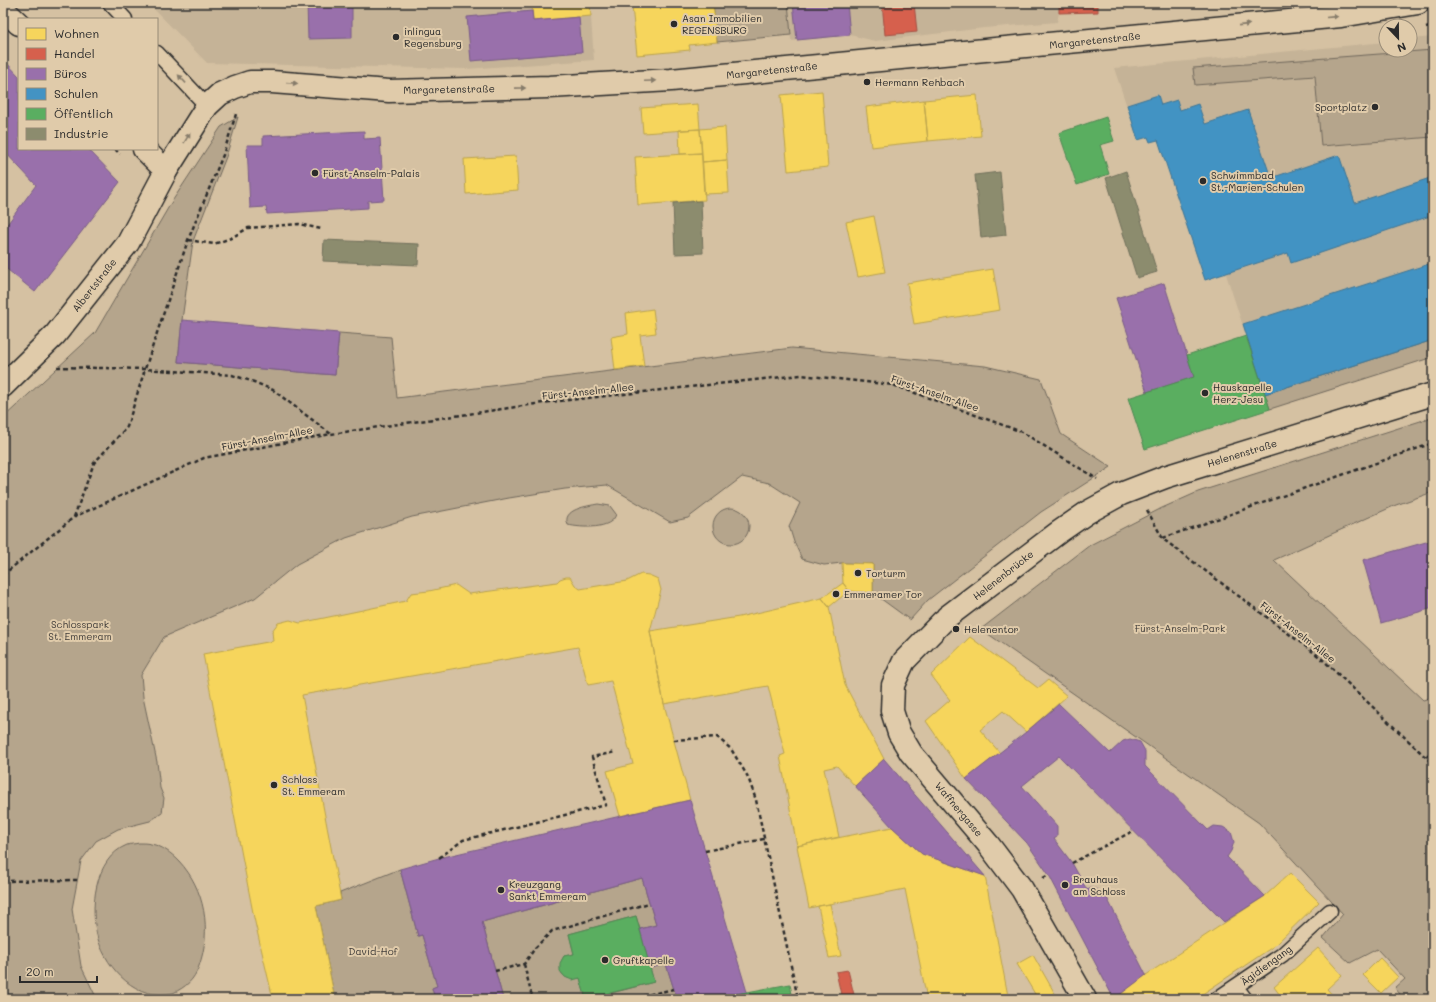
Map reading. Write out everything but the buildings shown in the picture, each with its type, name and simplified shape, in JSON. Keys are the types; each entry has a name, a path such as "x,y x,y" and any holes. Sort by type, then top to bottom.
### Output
{"street":[{"name":"Margaretenstraße","path":"166,171 207,106 220,94 250,82 272,82 389,90 549,87 671,80 1341,16 1418,3"},
{"path":"3,8 18,23"},
{"path":"145,150 166,171"},
{"name":"Albertstraße","path":"3,386 55,335 128,243 166,171"},
{"name":"Helenenstraße","path":"1059,532 1088,512 1121,494 1165,477 1433,394"},
{"name":"Helenenbrücke","path":"945,619 1059,532"},
{"name":"Waffnergasse","path":"945,619 904,661 893,685 892,711 899,733 911,752 988,844 1022,889 1085,999"}],"lane":[{"path":"110,3 124,18"},
{"path":"158,53 207,106"},
{"name":"Ägidiengang","path":"1217,999 1282,955 1330,912"},
{"path":"1236,987 1245,999"}],"path":[{"path":"74,517 94,463 127,427 188,240 223,155 238,108"},
{"path":"188,240 214,244 231,238 248,228 299,224 320,229"},
{"path":"49,367 145,368 232,375 273,390 331,434"},
{"name":"Fürst-Anselm-Allee","path":"3,575 74,517 204,458 331,434 550,402 801,376 893,385 1022,432 1147,510 1163,539 1321,658 1433,764"},
{"path":"1163,539 1433,443"},
{"path":"674,740 717,737 731,749 748,777 756,800 798,999"},
{"path":"1426,757 1433,750"},
{"path":"440,858 462,840 606,805 592,757 616,752"},
{"path":"1072,864 1133,831"},
{"path":"705,851 764,839"},
{"path":"3,881 77,880"},
{"path":"495,971 524,964 535,948 552,930 649,903"},
{"path":"524,964 535,999"},
{"path":"629,999 674,989"}],"shaded area":[{"path":"148,3 590,3 594,60 466,69 207,63"},
{"path":"788,3 1098,3 1098,12 1059,13 1057,22 984,28 875,41 850,35 791,41"},
{"path":"1433,37 1433,357 1270,409 1226,274 1205,280 1158,140 1150,142 1148,137 1138,140 1114,68 1378,43 1378,58 1418,58 1418,38"}],"green space":[{"path":"713,3 788,3 791,35 717,42"},
{"name":"Sportplatz","path":"1433,50 1433,137 1321,146 1315,76 1195,85 1193,68 1378,54 1378,58 1418,58 1418,51"},
{"name":"Schlosspark St. Emmeram","path":"238,117 226,157 193,241 178,362 335,375 339,333 391,337 397,398 792,348 985,366 1041,379 1061,434 1111,467 1041,512 928,600 910,620 873,593 873,564 842,563 824,565 802,559 794,542 789,526 800,503 769,483 742,477 688,518 670,522 607,485 565,489 509,498 412,517 346,538 297,564 255,598 164,637 141,675 143,697 157,762 160,788 164,798 162,813 150,821 118,829 96,841 81,861 72,909 81,966 97,999 3,999 3,418 95,333 171,203 221,127"},
{"path":"1433,340 1433,357 1270,409 1265,394"},
{"name":"Fürst-Anselm-Park","path":"1433,417 1433,492 1396,505 1274,560 1423,700 1433,697 1433,999 1404,999 1395,988 1405,979 1377,949 1350,963 1323,938 1343,914 1259,823 981,629 1090,545 1162,508 1198,492"},
{"path":"598,504 610,506 616,514 609,523 595,527 568,525 568,515 572,512 582,507"},
{"path":"735,508 744,513 748,519 748,533 744,539 735,544 727,544 718,539 714,533 713,522 718,513 724,509"},
{"path":"139,843 159,846 179,861 195,884 204,910 205,938 199,966 195,975 189,982 173,993 147,993 125,981 108,961 102,950 95,927 94,914 97,886 107,861 116,852 127,845"},
{"name":"David-Hof","path":"400,869 418,936 422,935 437,986 432,988 435,999 335,999 316,906 341,900 340,893"},
{"path":"642,878 656,925 640,929 636,916 569,934 574,954 564,956 560,966 561,971 565,977 574,979 580,978 586,999 503,999 482,922"},
{"path":"666,964 677,999 589,999 654,982 650,968"}],"place":[{"name":"Asan Immobilien REGENSBURG","path":"674,24"},
{"name":"inlingua Regensburg","path":"396,37"},
{"name":"Hermann Rehbach","path":"867,82"},
{"name":"Sportplatz","path":"1375,107"},
{"name":"Fürst-Anselm-Palais","path":"315,173"},
{"name":"Schwimmbad St.-Marien-Schulen","path":"1203,181"},
{"name":"Hauskapelle Herz-Jesu","path":"1205,393"},
{"name":"Torturm","path":"858,573"},
{"name":"Emmeramer Tor","path":"836,594"},
{"name":"Helenentor","path":"956,629"},
{"name":"Schloss St. Emmeram","path":"274,785"},
{"name":"Brauhaus am Schloss","path":"1065,885"},
{"name":"Kreuzgang Sankt Emmeram","path":"501,890"},
{"name":"Gruftkapelle","path":"605,960"}]}
